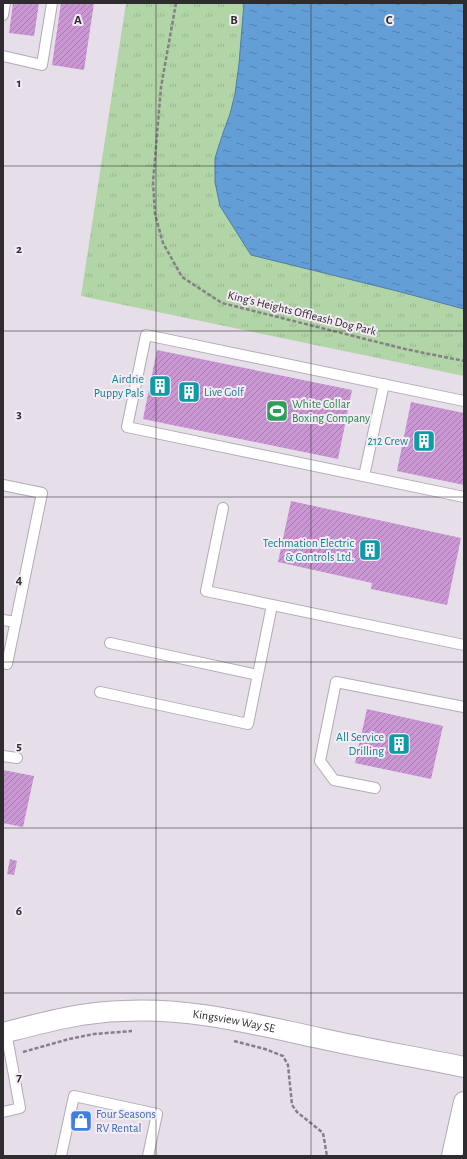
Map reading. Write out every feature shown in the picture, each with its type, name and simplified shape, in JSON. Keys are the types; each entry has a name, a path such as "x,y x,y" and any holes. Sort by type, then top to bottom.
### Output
{"street":[{"name":"Kingsview Way SE","path":"4,1033 73,1016 121,1011 164,1010 228,1018 320,1039 464,1067"},
{"path":"452,1156 464,1102"}],"lane":[{"path":"3,15 5,3"},
{"path":"3,56 42,64 52,3"},
{"path":"464,401 146,335 127,427 464,497"},
{"path":"364,476 384,384"},
{"path":"3,485 42,494 7,664"},
{"path":"223,508 206,591 464,645"},
{"path":"100,692 248,724 272,605"},
{"path":"3,620 16,622"},
{"path":"110,643 258,675"},
{"path":"375,788 334,780 320,761 336,682 464,707"},
{"path":"3,756 17,758"},
{"path":"3,1112 20,1108 10,1055 4,1033"},
{"path":"61,1156 74,1096 157,1114 148,1156"}],"path":[{"name":"King's Heights Offleash Dog Park","path":"176,3 162,87 153,182 155,214 163,243 182,277 222,303 405,349 464,361"},
{"path":"10,1055 69,1039 94,1034 139,1030"},
{"path":"232,1040 265,1049 283,1056 288,1065 292,1105 297,1112 323,1133 327,1156"}],"green space":[{"path":"126,3 464,3 464,376 81,296"}],"water":[{"path":"244,3 464,3 464,309 251,255 220,206 215,182 215,158 235,94"}],"building":[{"path":"13,3 39,3 34,36 9,33"},
{"path":"61,3 94,3 84,70 52,65"},
{"path":"157,350 352,390 338,459 143,419"},
{"name":"212 Crew","path":"411,402 464,413 464,485 397,471"},
{"name":"Techmation Electric & Controls Ltd.","path":"291,501 461,538 447,605 371,589 372,583 278,562"},
{"name":"All Service Drilling","path":"367,709 443,726 431,779 355,763"},
{"path":"3,770 34,776 23,827 3,823"},
{"path":"10,859 17,861 14,875 7,874"}],"place":[{"name":"Airdrie Puppy Pals","path":"160,386"},
{"name":"Live Golf","path":"189,392"},
{"name":"White Collar Boxing Company","path":"277,411"},
{"name":"212 Crew","path":"424,441"},
{"name":"Techmation Electric & Controls Ltd.","path":"370,550"},
{"name":"All Service Drilling","path":"399,744"},
{"name":"Four Seasons RV Rental","path":"81,1121"}]}
